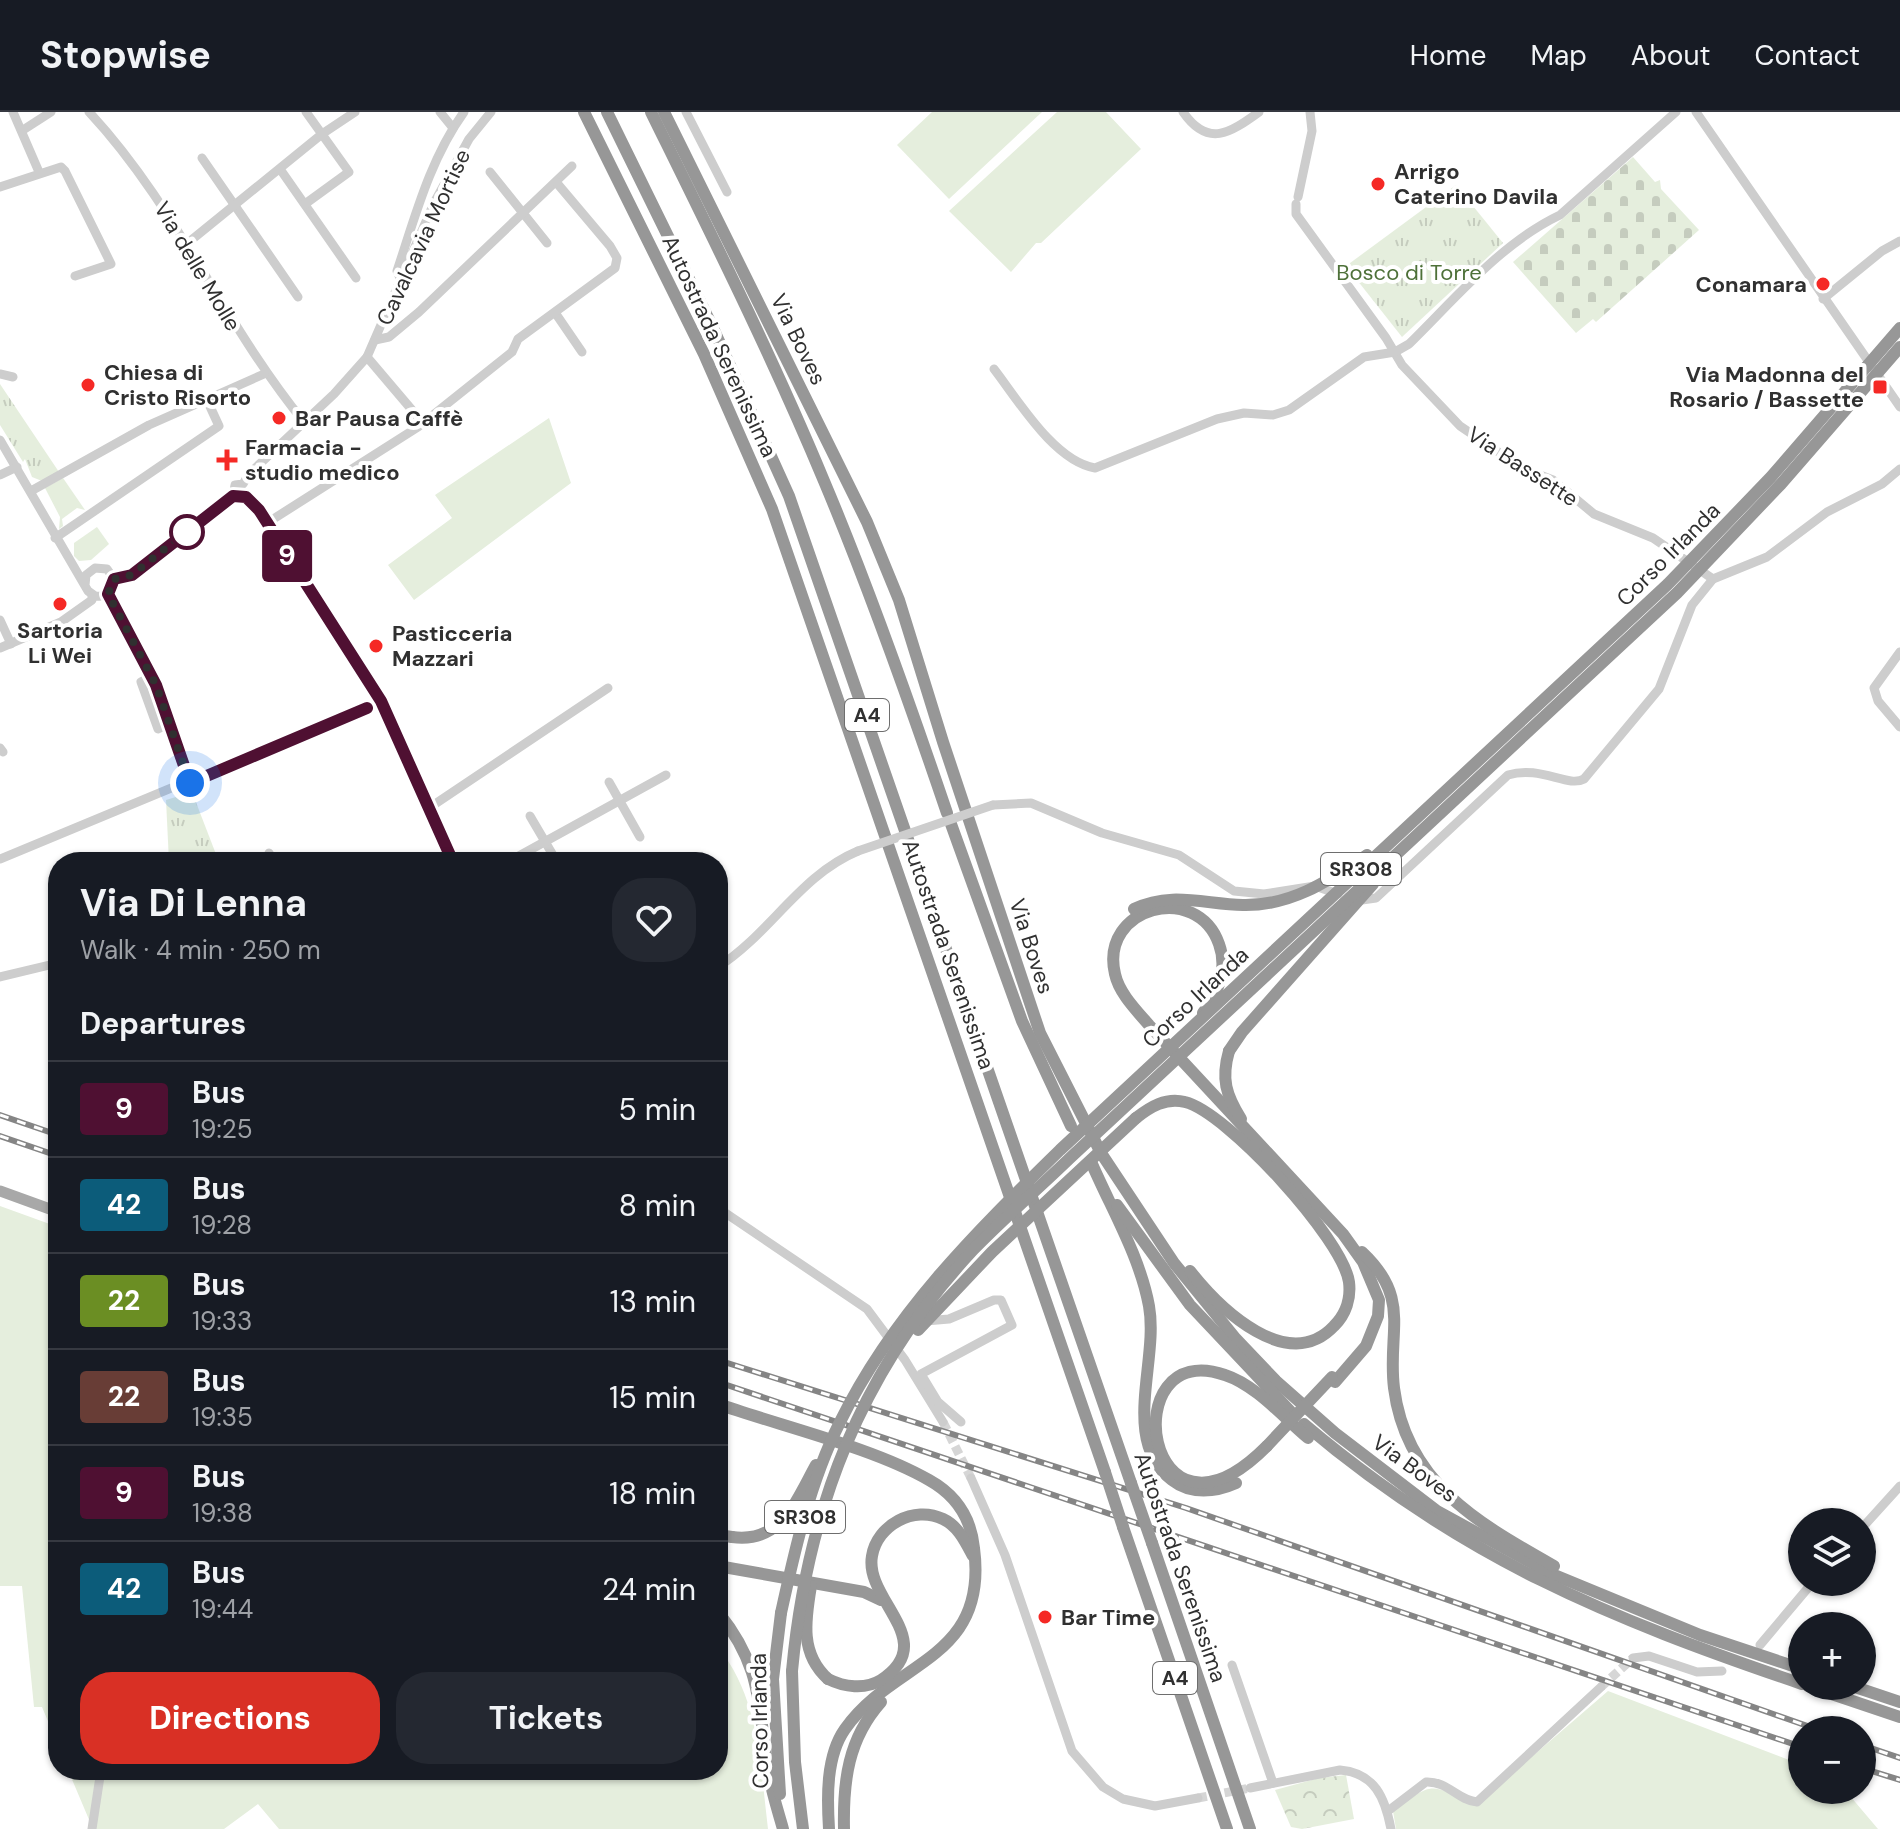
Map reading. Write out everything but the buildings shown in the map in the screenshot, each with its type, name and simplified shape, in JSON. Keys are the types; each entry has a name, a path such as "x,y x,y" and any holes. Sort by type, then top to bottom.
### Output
{"highway":[{"name":"Autostrada Serenissima","path":"584,112 721,389 795,570 1227,1829"},
{"name":"Autostrada Serenissima","path":"607,112 713,328 789,496 1250,1829"},
{"name":"Via Boves","path":"651,112 751,315 824,480 879,619 1022,1021 1071,1126"},
{"name":"Via Boves","path":"664,112 867,522 899,600 1040,1033 1120,1184 1201,1299 1276,1381 1335,1433 1437,1511 1541,1568 1612,1599 1788,1664"},
{"name":"Corso Irlanda","path":"783,1829 773,1679 781,1613 813,1491 839,1423 895,1329 962,1247 1194,1025 1720,533 1900,328"},
{"name":"Corso Irlanda","path":"803,1829 794,1749 792,1671 801,1592 821,1515 851,1429 890,1357 974,1250 1729,541 1900,347"},
{"path":"1281,1168 1231,1101 1223,1072 1229,1051 1270,999 1427,824"},
{"path":"1333,1380 1366,1335 1374,1306 1362,1272 1348,1252 1265,1165 1118,996 1108,976 1107,959 1119,922 1164,898 1246,905 1294,897 1321,886 1400,833"},
{"path":"1194,1025 1220,983 1224,963 1214,931 1186,910 1152,908 1136,912 1126,926 1114,957 1115,973 1121,989 1159,1036 1343,1234 1374,1284 1378,1316 1366,1346 1270,1448 1250,1474 1217,1490 1181,1487 1153,1462 1147,1444 1144,1407 1151,1352 1150,1309 1143,1281 1092,1164 1137,1234 1190,1305 1291,1412"},
{"path":"890,1357 992,1252 1136,1118 1164,1101 1182,1101 1200,1107 1265,1165"},
{"path":"1120,1184 1208,1294 1226,1311 1275,1341 1308,1343 1324,1336 1346,1309 1350,1295 1349,1279 1337,1248 1323,1228"},
{"name":"Via Boves","path":"1343,1234 1384,1275 1393,1295 1394,1386 1413,1453 1447,1496 1484,1526 1612,1599"},
{"path":"1270,1448 1230,1477 1214,1481 1184,1478 1161,1457 1156,1445 1154,1418 1160,1397 1188,1373 1205,1371 1224,1374 1241,1382 1352,1474 1389,1492"},
{"path":"728,1407 862,1453 929,1480 954,1498 969,1521 975,1560 973,1595 965,1619 951,1639 856,1714 843,1732 829,1780 829,1829"},
{"path":"728,1536 765,1536 783,1523 839,1423"},
{"name":"Via Boves","path":"1304,1424 1389,1492 1478,1550 1566,1595 1678,1641 1788,1679"},
{"path":"821,1515 806,1628 811,1662 828,1679 841,1685 869,1685 880,1680 897,1663 903,1636 899,1621 884,1602 871,1573 873,1551 891,1525 906,1515 933,1515 945,1519 958,1530 975,1560"},
{"path":"728,1568 864,1592 884,1602"},
{"path":"728,1626 754,1676 762,1707 769,1775 783,1829"},
{"path":"844,1829 844,1788 850,1754 865,1721 897,1684"},
{"path":"1876,1694 1900,1702"},
{"path":"1850,1700 1900,1717"}],"main road":[{"path":"0,1191 48,1208"}],"street":[{"path":"13,112 39,172"},
{"path":"23,130 51,112"},
{"name":"Via delle Molle","path":"89,112 120,146 152,191 264,374 304,422"},
{"path":"305,204 349,172 306,112"},
{"path":"184,246 322,134 355,112"},
{"path":"440,112 453,128"},
{"path":"400,278 397,271 423,193 453,128 464,112"},
{"name":"Cavalcavia Mortise","path":"114,579 132,575 233,496 235,485 243,484 249,474 364,361 434,203 469,139 491,112"},
{"path":"686,112 727,192"},
{"path":"1183,112 1198,129 1218,134 1237,128 1259,112"},
{"name":"Via Bassette","path":"1310,112 1312,131 1296,214 1402,365 1442,409 1479,440 1522,468 1553,480 1594,514 1664,545 1713,579"},
{"path":"994,369 1044,434 1075,461 1095,468 1217,419 1244,413 1273,415 1289,410 1364,357 1395,352 1409,344 1511,247 1531,231 1560,215 1676,112"},
{"path":"1696,112 1900,407"},
{"path":"202,158 298,297"},
{"path":"375,340 389,337 419,312 572,166"},
{"path":"0,187 39,172 61,167 65,171 111,264 75,276"},
{"path":"280,169 356,278"},
{"path":"490,172 521,215 547,243"},
{"path":"267,523 423,423 512,352 518,339 615,268 617,258 610,246 556,182"},
{"path":"1823,299 1882,251 1900,241"},
{"path":"556,314 582,352"},
{"path":"364,361 423,423"},
{"path":"0,374 13,377"},
{"path":"31,491 149,425 153,426 264,374"},
{"path":"55,538 219,426 207,400"},
{"path":"0,440 71,567 92,595 92,600 79,612 0,648"},
{"path":"0,475 17,467"},
{"path":"728,959 837,859 993,805 1031,803 1102,833 1179,855 1234,891 1264,894 1315,886 1356,901 1376,898 1503,778 1529,770 1577,783 1584,779 1659,689 1692,605 1713,579 1767,557 1827,512 1899,474"},
{"path":"243,484 248,490 246,497"},
{"path":"233,496 246,497 267,523 381,701 449,852"},
{"path":"71,567 88,573 104,568 114,579 108,594"},
{"path":"85,585 88,573"},
{"path":"92,595 108,594"},
{"path":"108,594 152,676 190,783"},
{"path":"0,620 11,644"},
{"path":"1900,652 1874,688 1878,701 1900,727"},
{"path":"429,808 608,688"},
{"path":"0,859 190,783 381,701"},
{"path":"526,852 666,775"},
{"path":"609,782 640,837"},
{"path":"530,816 551,852"},
{"path":"0,977 48,965"},
{"path":"728,1215 867,1309 891,1340 943,1422"},
{"path":"891,1340 905,1325 949,1319 994,1300 1001,1300 1012,1325 1009,1329 921,1374 938,1402 961,1422"},
{"path":"971,1478 1005,1555 1072,1751 1103,1787 1133,1802 1173,1802 1198,1798"},
{"path":"1876,1513 1900,1486"},
{"path":"1760,1645 1801,1596"},
{"path":"1633,1658 1649,1656 1697,1672 1722,1671"},
{"path":"1232,1665 1273,1783"},
{"path":"1388,1811 1426,1782 1443,1783 1470,1801 1477,1802 1601,1687"},
{"path":"1250,1788 1340,1770 1355,1771 1379,1790 1388,1811 1391,1829"},
{"path":"92,1829 99,1780"}],"green space":[{"path":"932,112 1042,112 949,199 897,145"},
{"path":"1057,112 1106,112 1141,149 1041,243 1036,243 1011,272 949,211"},
{"path":"1633,157 1655,182 1660,180 1661,189 1699,230 1596,322 1593,319 1576,333 1513,262"},
{"name":"Bosco di Torre","path":"1456,185 1503,243 1402,337 1346,266"},
{"path":"0,384 59,472 42,481 32,477 25,459 23,462 0,425"},
{"path":"549,418 571,483 414,600 388,565 452,518 435,495"},
{"path":"63,478 85,510 77,508 62,519 63,526 59,529 60,517 45,488"},
{"path":"97,527 109,544 91,560 79,561 74,556 74,543"},
{"path":"192,792 215,852 169,852 166,800"},
{"path":"0,1206 48,1223 48,1721 42,1707 34,1707 22,1586 0,1586"},
{"path":"728,1661 742,1688 756,1734 768,1829 279,1829 258,1804 224,1829 93,1829 72,1780 728,1780"},
{"path":"1608,1691 1788,1760 1788,1804 1857,1804 1878,1829 1396,1829 1393,1811 1422,1791 1445,1791 1468,1804 1535,1754"},
{"path":"1346,1775 1354,1819 1302,1829 1291,1827 1275,1790 1319,1778"}],"tunnel":[{"path":"943,1422 971,1478"},
{"path":"1601,1687 1633,1658"},
{"path":"1198,1798 1250,1788"}],"railway":[{"path":"0,1115 48,1132"},
{"path":"0,1136 48,1153"},
{"path":"728,1363 1186,1508 1788,1719"},
{"path":"728,1385 1788,1742"},
{"path":"1876,1750 1900,1758"},
{"path":"1876,1772 1900,1780"}],"bus line":[{"name":"9","path":"367,708 190,783 150,671 108,594 114,586 114,579 132,575 233,496 242,500 246,497 259,510 381,701 448,852"}],"place":[{"name":"Arrigo Caterino Davila","path":"1378,184"},
{"name":"Conamara","path":"1823,284"},
{"name":"Chiesa di Cristo Risorto","path":"88,385"},
{"name":"Via Madonna del Rosario / Bassette","path":"1880,387"},
{"name":"Bar Pausa Caffè","path":"279,418"},
{"name":"Farmacia - studio medico","path":"227,460"},
{"name":"Sartoria Li Wei","path":"60,604"},
{"name":"Pasticceria Mazzari","path":"376,646"},
{"name":"Bar Time","path":"1045,1617"}],"route":[{"path":"187,532 192,527 132,575 114,579 114,586 108,594 150,671 190,783"}]}
